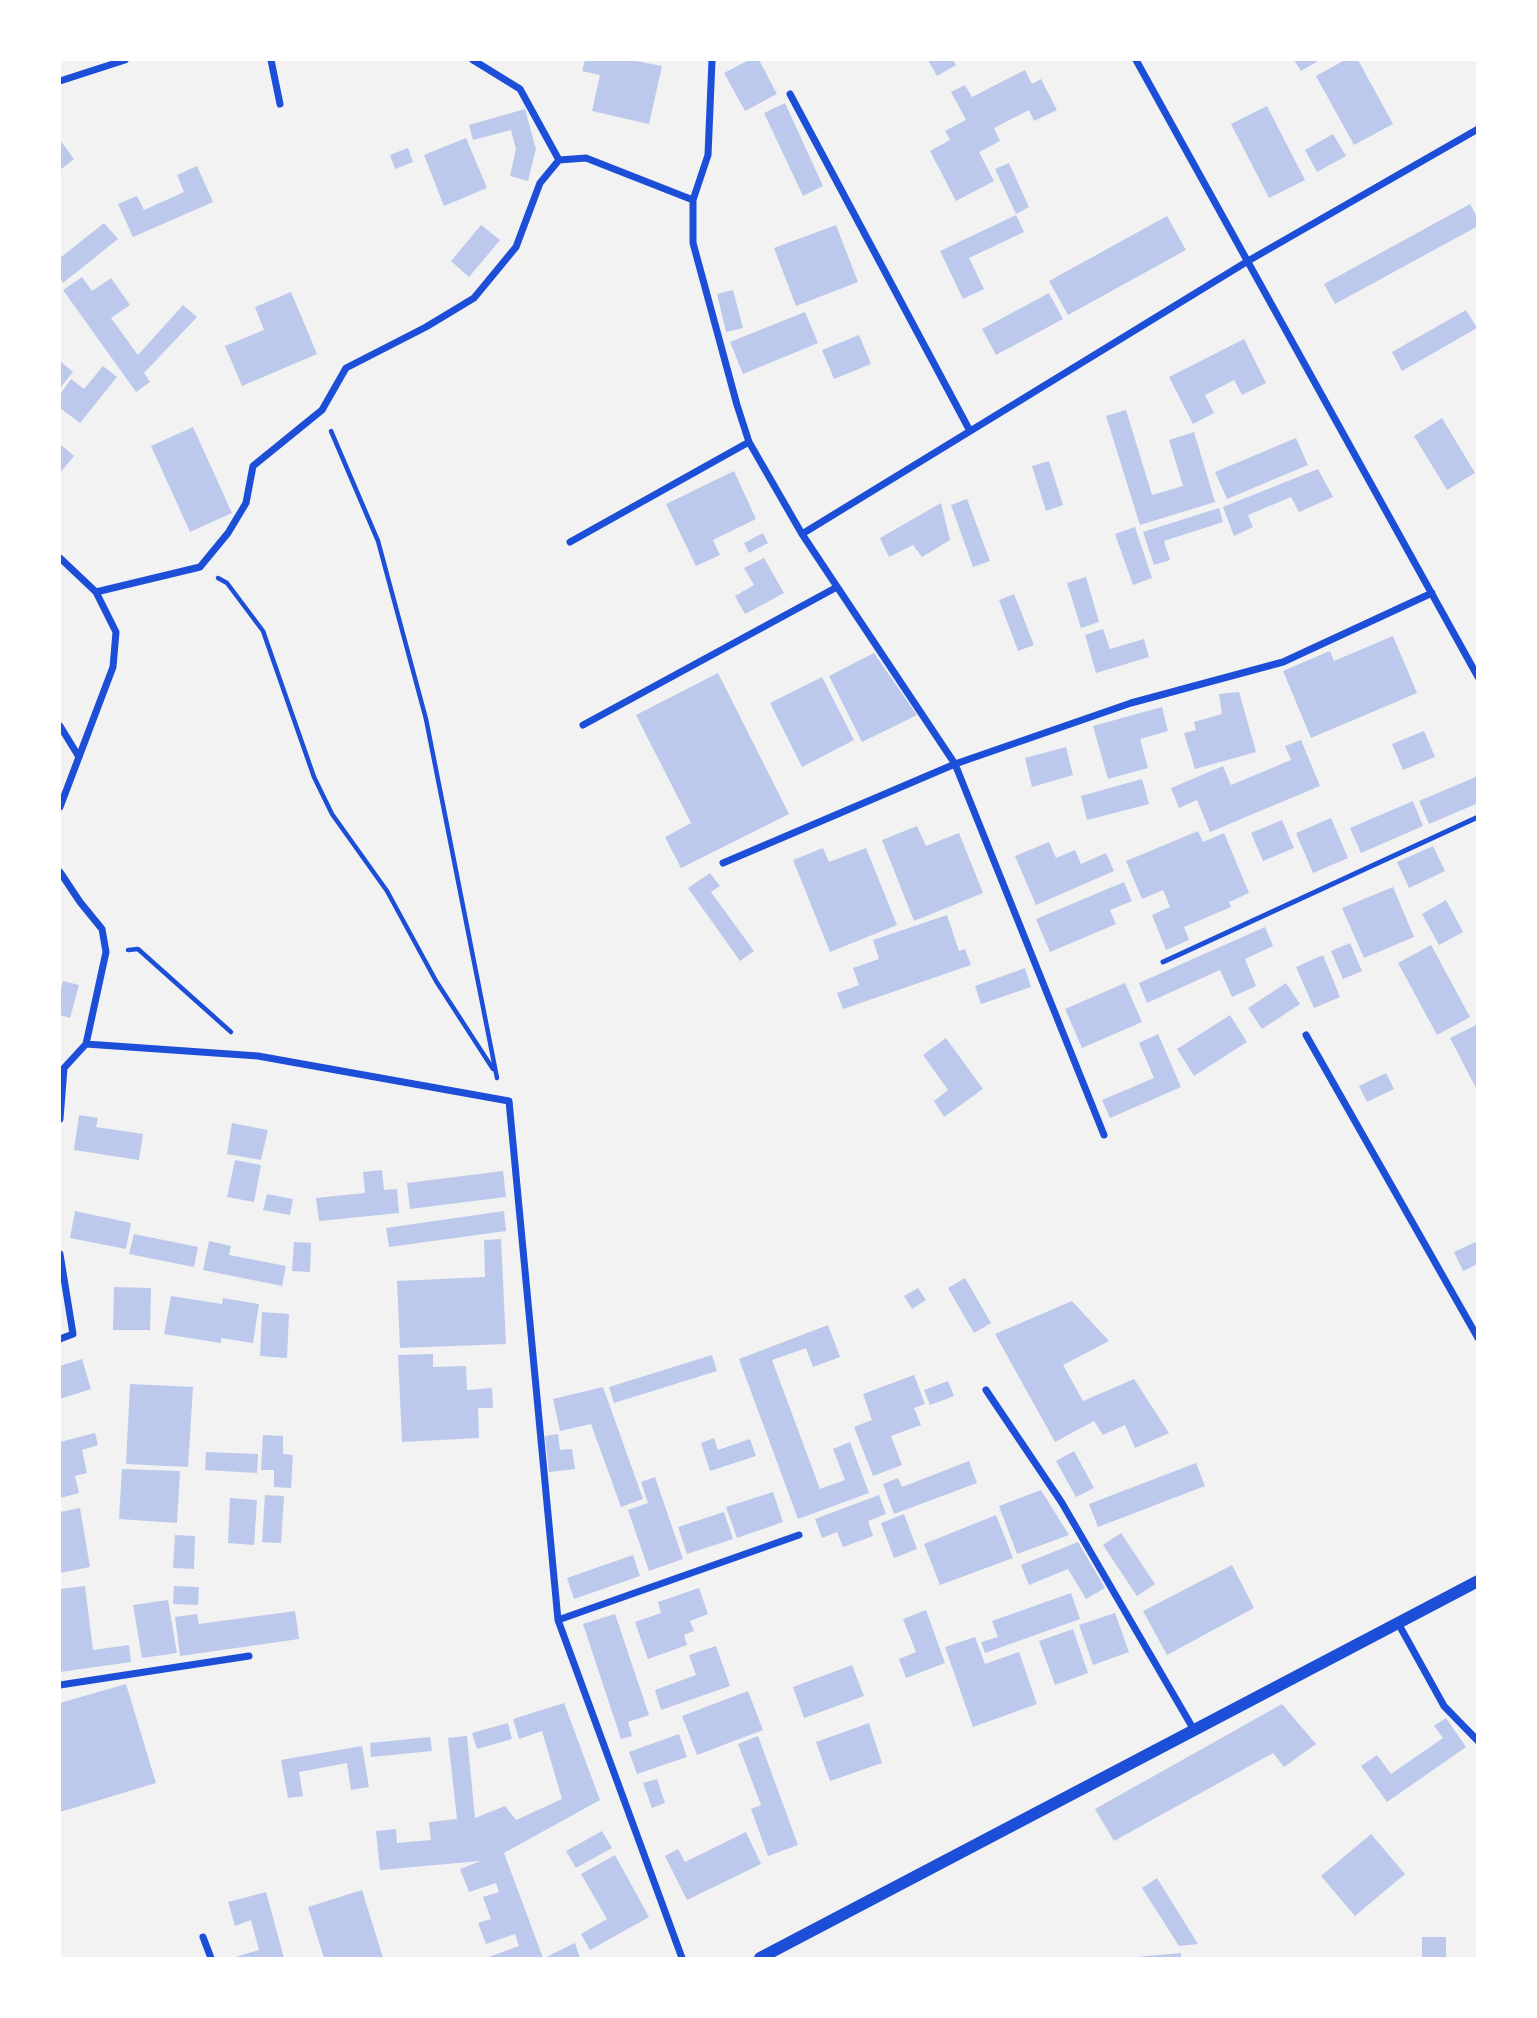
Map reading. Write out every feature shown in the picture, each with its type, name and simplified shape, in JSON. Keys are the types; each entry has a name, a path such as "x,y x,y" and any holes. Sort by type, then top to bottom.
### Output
{"street":[{"path":"60,81 125,60"},
{"path":"271,60 280,104"},
{"path":"473,60 520,89 559,160"},
{"path":"712,60 708,155 693,200 692,243 749,442 802,534 955,764 1104,1135"},
{"path":"1136,60 1478,677"},
{"path":"790,94 970,431"},
{"path":"802,534 1248,261 1478,129"},
{"path":"96,592 200,567 228,533 246,503 253,466 323,411 345,368 426,327 474,298 516,247 540,183 559,160 586,158 693,200"},
{"path":"570,542 749,442"},
{"path":"60,558 96,592 116,632 113,667 60,807"},
{"path":"583,726 836,587"},
{"path":"723,863 955,764 1131,703 1283,662 1432,593"},
{"path":"60,726 79,757"},
{"path":"60,872 102,929 106,952 86,1044 64,1068 60,1119"},
{"path":"1306,1035 1478,1338"},
{"path":"86,1044 258,1056 509,1101 558,1620 682,1958"},
{"path":"60,1254 73,1334 60,1339"},
{"path":"986,1390 1062,1503 1194,1730"},
{"path":"558,1620 799,1535"},
{"path":"760,1958 1478,1581"},
{"path":"1398,1623 1444,1706 1478,1741"},
{"path":"60,1685 249,1656"},
{"path":"203,1937 211,1958"}],"lane":[{"path":"1163,962 1478,817"}],"path":[{"path":"323,411 378,541 426,719 495,1073"},
{"path":"200,567 227,583 263,631 314,777 332,814 387,891 436,981 495,1073 509,1101"},
{"path":"106,952 138,949 258,1056"}],"building":[{"path":"585,60 631,60 662,66 649,124 592,111 600,75 582,71"},
{"path":"749,60 759,60 777,94 745,111 724,73"},
{"path":"928,60 953,60 956,65 937,76"},
{"path":"1294,60 1320,60 1301,71"},
{"path":"1345,60 1358,60 1393,124 1354,145 1316,76"},
{"path":"1025,70 1032,84 1041,79 1057,110 1034,121 1029,110 994,128 1000,141 979,152 994,181 956,201 930,151 950,140 945,131 966,120 951,92 965,85 972,97"},
{"path":"785,103 823,186 803,196 764,113"},
{"path":"1267,106 1305,180 1269,198 1231,124"},
{"path":"525,109 536,149 528,181 510,176 516,149 511,130 473,140 469,125"},
{"path":"1333,134 1346,156 1317,172 1305,150"},
{"path":"466,138 487,188 444,206 424,155"},
{"path":"60,140 74,159 60,170"},
{"path":"408,148 413,162 395,169 390,155"},
{"path":"1009,163 1029,207 1016,214 995,169"},
{"path":"197,166 213,202 133,237 118,204 137,196 144,210 184,192 177,175"},
{"path":"1470,204 1478,219 1478,226 1335,304 1324,284"},
{"path":"1016,215 1024,232 969,258 984,289 963,299 940,251"},
{"path":"1167,216 1186,250 1068,315 1049,281"},
{"path":"104,223 118,239 63,283 60,278 60,258"},
{"path":"481,225 500,240 469,277 451,261"},
{"path":"836,225 858,282 796,306 774,248"},
{"path":"82,277 92,291 111,278 130,305 111,318 138,355 183,305 197,317 144,373 150,382 136,392 63,290"},
{"path":"733,290 743,328 726,332 717,294"},
{"path":"291,292 317,354 242,386 225,346 264,330 255,307"},
{"path":"1049,293 1063,319 996,355 982,329"},
{"path":"1466,310 1477,328 1402,371 1392,352"},
{"path":"805,312 818,343 743,374 730,342"},
{"path":"859,335 871,364 834,379 822,350"},
{"path":"1244,339 1266,383 1242,395 1234,380 1205,395 1214,413 1193,424 1169,377"},
{"path":"60,361 73,372 60,388"},
{"path":"103,366 117,377 80,423 60,408 60,394 71,379 84,389"},
{"path":"1126,410 1152,495 1183,486 1169,440 1194,432 1215,502 1140,525 1106,416"},
{"path":"1442,418 1475,473 1447,490 1414,436"},
{"path":"193,427 232,513 190,532 151,446"},
{"path":"1296,438 1308,465 1227,499 1215,472"},
{"path":"60,444 74,456 60,473"},
{"path":"1049,461 1063,505 1046,511 1032,466"},
{"path":"1318,469 1333,497 1299,512 1291,497 1248,515 1253,527 1234,536 1223,507"},
{"path":"734,471 756,519 713,540 720,555 696,566 666,504"},
{"path":"967,499 990,561 973,567 951,505"},
{"path":"941,503 950,540 922,557 913,545 889,557 880,538"},
{"path":"1219,508 1223,522 1164,541 1170,560 1154,565 1143,532"},
{"path":"1135,527 1152,578 1133,585 1115,534"},
{"path":"763,533 768,543 749,553 744,543"},
{"path":"764,558 784,593 745,614 735,596 754,585 744,568"},
{"path":"1086,577 1099,622 1081,628 1067,583"},
{"path":"1014,594 1034,645 1018,651 999,600"},
{"path":"1103,629 1110,649 1144,639 1149,657 1096,673 1085,635"},
{"path":"1393,636 1417,693 1311,738 1283,671 1330,651 1334,661"},
{"path":"874,653 917,715 862,742 829,676"},
{"path":"718,673 789,814 681,868 665,837 691,823 636,715"},
{"path":"822,677 854,740 802,767 770,703"},
{"path":"1239,692 1256,752 1195,769 1184,733 1196,730 1194,722 1222,714 1219,694"},
{"path":"1162,707 1168,731 1140,739 1148,768 1108,779 1093,726"},
{"path":"1424,731 1435,757 1403,770 1392,744"},
{"path":"1301,740 1320,786 1210,832 1197,800 1179,808 1171,788 1223,766 1231,785 1291,760 1285,746"},
{"path":"1066,747 1073,775 1032,787 1025,758"},
{"path":"1478,776 1478,803 1429,824 1419,801"},
{"path":"1142,779 1149,804 1087,820 1081,796"},
{"path":"1413,801 1423,826 1361,853 1350,828"},
{"path":"1331,818 1348,858 1313,873 1296,833"},
{"path":"1282,820 1294,848 1263,861 1251,833"},
{"path":"917,826 926,846 959,833 983,893 914,921 882,840"},
{"path":"1198,831 1203,842 1224,833 1249,893 1229,902 1231,907 1184,927 1189,940 1166,950 1152,915 1170,907 1163,890 1142,899 1126,861"},
{"path":"1049,842 1056,858 1075,850 1081,864 1106,853 1114,871 1036,905 1015,856"},
{"path":"1433,846 1445,871 1409,888 1397,862"},
{"path":"823,848 829,862 866,848 897,925 830,952 793,860"},
{"path":"710,873 720,886 711,892 754,951 740,961 688,888"},
{"path":"1124,882 1132,901 1110,910 1116,924 1050,952 1036,919"},
{"path":"1393,887 1414,937 1364,958 1342,908"},
{"path":"1446,900 1463,932 1439,945 1422,914"},
{"path":"947,915 959,951 965,949 971,965 843,1009 837,993 859,985 853,968 879,959 873,940"},
{"path":"1265,927 1273,946 1245,959 1256,986 1232,997 1220,970 1147,1003 1139,983"},
{"path":"1350,943 1362,971 1343,979 1331,951"},
{"path":"1431,945 1470,1017 1437,1035 1398,963"},
{"path":"1323,955 1340,997 1314,1008 1296,967"},
{"path":"1025,968 1031,987 981,1004 975,986"},
{"path":"63,981 79,985 70,1018 60,1015"},
{"path":"1125,983 1142,1022 1082,1048 1065,1009"},
{"path":"1286,983 1300,1004 1262,1029 1248,1008"},
{"path":"1230,1015 1247,1042 1194,1076 1177,1049"},
{"path":"1478,1024 1478,1092 1450,1038"},
{"path":"1158,1034 1181,1087 1110,1118 1102,1100 1154,1078 1139,1043"},
{"path":"946,1038 983,1089 944,1117 934,1101 948,1090 923,1055"},
{"path":"1386,1073 1394,1089 1367,1102 1359,1086"},
{"path":"79,1115 98,1118 96,1127 143,1134 139,1160 74,1150"},
{"path":"232,1123 268,1130 261,1160 227,1154"},
{"path":"235,1160 261,1165 254,1202 227,1197"},
{"path":"382,1170 384,1190 397,1189 399,1213 319,1221 316,1198 365,1193 363,1172"},
{"path":"503,1171 506,1197 410,1209 407,1183"},
{"path":"267,1194 293,1199 290,1215 263,1210"},
{"path":"75,1211 131,1223 126,1249 70,1238"},
{"path":"504,1211 506,1231 389,1247 386,1228"},
{"path":"134,1234 198,1247 194,1267 129,1254"},
{"path":"501,1239 506,1344 400,1348 397,1281 485,1277 484,1240"},
{"path":"209,1241 231,1246 229,1255 286,1266 282,1286 203,1270"},
{"path":"1478,1241 1478,1264 1463,1271 1454,1252"},
{"path":"294,1242 311,1243 310,1272 292,1271"},
{"path":"965,1278 991,1323 974,1333 948,1288"},
{"path":"114,1287 151,1288 150,1330 113,1330"},
{"path":"918,1288 926,1300 912,1309 904,1296"},
{"path":"171,1296 222,1304 223,1298 259,1304 253,1343 221,1338 221,1343 164,1334"},
{"path":"1072,1301 1109,1341 1063,1365 1083,1401 1134,1379 1169,1433 1135,1448 1125,1425 1103,1435 1094,1421 1055,1442 995,1334"},
{"path":"262,1312 289,1314 287,1358 260,1356"},
{"path":"828,1325 840,1357 813,1367 806,1348 772,1360 820,1489 845,1480 833,1449 850,1442 869,1493 798,1519 739,1359"},
{"path":"433,1354 433,1367 466,1366 467,1390 492,1388 493,1408 478,1408 479,1438 402,1442 398,1355"},
{"path":"712,1355 717,1371 614,1403 609,1387"},
{"path":"82,1359 91,1389 60,1399 60,1366"},
{"path":"914,1375 925,1404 914,1408 921,1425 891,1436 902,1465 873,1476 854,1427 872,1420 863,1394"},
{"path":"948,1381 954,1396 930,1405 924,1390"},
{"path":"130,1384 193,1387 188,1467 126,1464"},
{"path":"603,1387 643,1499 621,1507 591,1424 560,1431 553,1399"},
{"path":"95,1433 98,1445 82,1450 87,1473 75,1476 79,1493 60,1498 60,1442"},
{"path":"558,1434 560,1450 572,1449 575,1469 549,1472 545,1436"},
{"path":"263,1435 283,1436 283,1454 293,1455 291,1488 274,1487 274,1470 261,1470"},
{"path":"714,1438 718,1450 750,1439 756,1456 710,1471 701,1443"},
{"path":"1074,1451 1094,1488 1076,1497 1056,1461"},
{"path":"206,1452 258,1454 257,1473 205,1470"},
{"path":"969,1461 977,1483 894,1514 883,1484 898,1478 902,1487"},
{"path":"1196,1463 1205,1486 1098,1527 1089,1504"},
{"path":"122,1469 180,1471 177,1523 119,1519"},
{"path":"655,1477 683,1559 649,1571 628,1510 648,1503 641,1482"},
{"path":"1041,1490 1069,1535 1017,1554 999,1506"},
{"path":"773,1492 783,1522 737,1538 726,1507"},
{"path":"265,1495 284,1496 281,1543 262,1542"},
{"path":"879,1495 886,1514 868,1521 873,1536 843,1547 837,1532 822,1538 815,1519"},
{"path":"230,1498 257,1500 254,1545 228,1543"},
{"path":"80,1508 90,1567 60,1573 60,1512"},
{"path":"724,1512 733,1539 687,1554 678,1527"},
{"path":"904,1514 917,1549 894,1558 881,1523"},
{"path":"996,1515 1013,1558 940,1585 924,1544"},
{"path":"1121,1533 1155,1584 1137,1596 1103,1545"},
{"path":"175,1535 195,1536 194,1569 173,1568"},
{"path":"1078,1542 1105,1588 1086,1599 1068,1569 1029,1585 1021,1565"},
{"path":"633,1555 640,1576 574,1599 567,1578"},
{"path":"1232,1565 1254,1608 1167,1655 1143,1611"},
{"path":"85,1586 93,1650 129,1645 131,1662 60,1672 60,1589"},
{"path":"174,1586 199,1587 198,1605 173,1604"},
{"path":"699,1588 708,1614 690,1621 694,1631 684,1635 687,1645 648,1659 635,1622 661,1613 658,1602"},
{"path":"1071,1593 1080,1619 985,1653 981,1642 998,1637 992,1621"},
{"path":"168,1600 177,1653 142,1658 133,1605"},
{"path":"926,1610 945,1663 906,1678 899,1659 916,1652 903,1619"},
{"path":"295,1611 299,1639 180,1656 175,1617 197,1614 199,1624"},
{"path":"1115,1613 1129,1652 1093,1665 1079,1625"},
{"path":"615,1614 649,1715 628,1722 632,1736 621,1739 583,1624"},
{"path":"1073,1629 1088,1673 1055,1685 1039,1641"},
{"path":"975,1637 985,1664 1019,1652 1037,1704 973,1727 945,1647"},
{"path":"716,1646 730,1686 661,1710 655,1690 696,1675 689,1655"},
{"path":"852,1665 864,1696 804,1718 793,1687"},
{"path":"126,1684 156,1783 60,1812 60,1703"},
{"path":"748,1691 763,1730 697,1755 682,1716"},
{"path":"564,1703 600,1800 504,1853 543,1958 486,1958 519,1946 515,1934 486,1944 478,1923 491,1919 483,1897 499,1892 496,1883 469,1892 460,1869 493,1856 480,1861 380,1870 376,1831 396,1829 397,1843 431,1840 429,1822 457,1819 448,1738 467,1736 475,1818 505,1806 516,1820 562,1799 542,1731 519,1739 513,1719"},
{"path":"1282,1704 1316,1744 1284,1767 1273,1753 1114,1841 1095,1809"},
{"path":"1446,1718 1466,1747 1387,1802 1361,1766 1377,1755 1391,1774 1443,1738 1434,1726"},
{"path":"508,1723 512,1739 477,1749 472,1733"},
{"path":"869,1723 882,1763 830,1781 816,1742"},
{"path":"679,1734 687,1757 637,1774 629,1752"},
{"path":"758,1736 798,1845 768,1856 751,1809 761,1805 738,1744"},
{"path":"430,1737 432,1751 371,1757 370,1743"},
{"path":"362,1746 369,1787 351,1790 347,1763 299,1772 303,1796 288,1798 281,1760"},
{"path":"657,1779 665,1803 652,1808 643,1783"},
{"path":"602,1831 612,1848 576,1868 566,1851"},
{"path":"746,1832 761,1864 687,1900 665,1856 678,1849 685,1862"},
{"path":"1371,1834 1405,1874 1355,1916 1321,1876"},
{"path":"615,1855 649,1917 590,1950 581,1934 607,1919 581,1874"},
{"path":"1157,1878 1198,1944 1179,1946 1142,1888"},
{"path":"362,1890 383,1958 324,1958 308,1907"},
{"path":"266,1892 284,1958 232,1958 259,1950 251,1920 235,1926 228,1902"},
{"path":"1422,1937 1446,1937 1446,1958 1422,1958"},
{"path":"575,1943 580,1958 544,1958"},
{"path":"1181,1953 1181,1958 1136,1958 1136,1957"}]}
